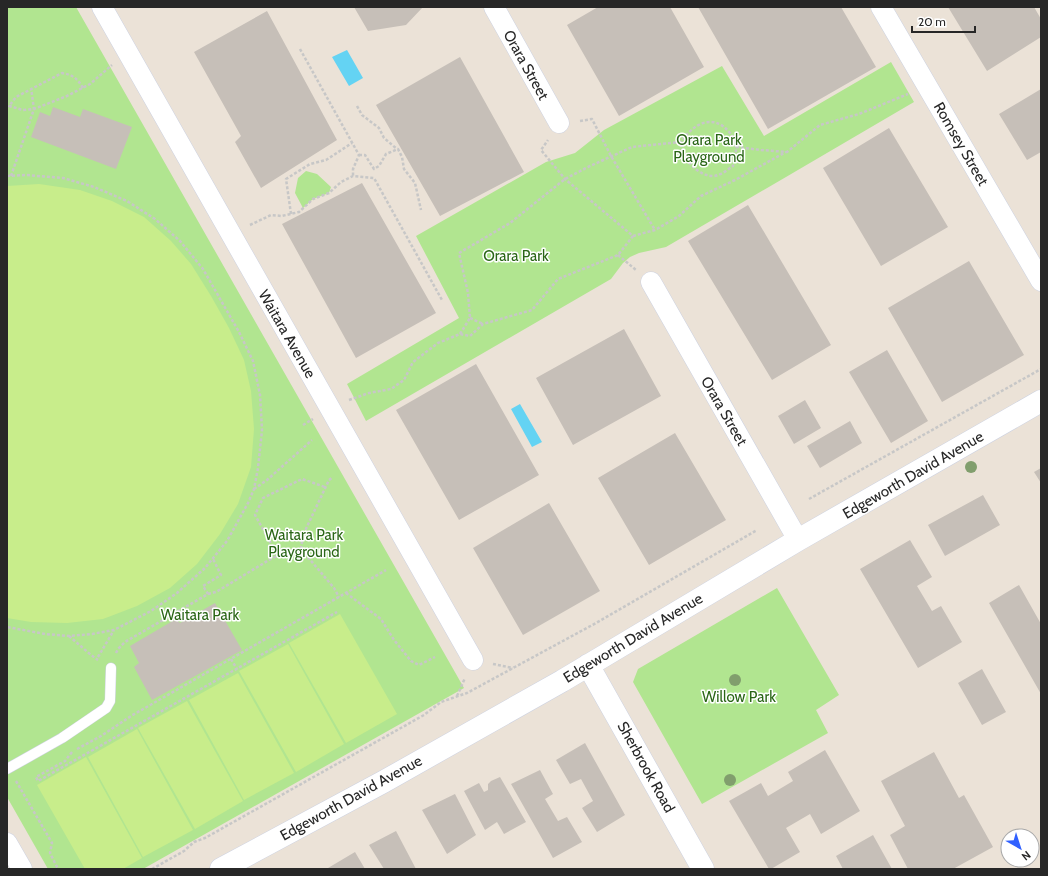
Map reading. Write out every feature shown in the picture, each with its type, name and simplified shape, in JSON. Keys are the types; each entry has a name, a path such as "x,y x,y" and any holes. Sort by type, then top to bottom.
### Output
{"main road":[{"name":"Edgeworth David Avenue","path":"221,869 383,782 562,681 798,540 1041,400"},
{"name":"Sherbrook Road","path":"588,665 703,869"}],"street":[{"name":"Waitara Avenue","path":"102,7 473,660"},
{"name":"Orara Street","path":"494,7 559,123"},
{"name":"Romsey Street","path":"881,7 1041,281"},
{"name":"Orara Street","path":"651,282 798,540"},
{"path":"7,843 22,869"}],"lane":[{"path":"8,769 62,738 106,708 110,701 111,668"}],"path":[{"path":"300,49 359,155 353,176"},
{"path":"83,88 79,81 72,75 62,72 16,97 9,106 23,110 34,109 67,96 83,88 90,84 128,52"},
{"path":"330,409 354,398 391,388 404,380 414,362 438,343 460,334 470,336 483,324 532,310 558,279 618,255 633,236 655,230 679,216 701,196 787,152 820,125 859,114 926,86"},
{"path":"7,627 45,634 69,636 114,630 150,611 177,593 213,559 226,542 248,504 254,489 258,468 262,430 260,395 253,362 240,332 203,269 180,241 156,219 127,201 94,187 63,178 26,175 9,176 34,109 31,88"},
{"path":"357,106 362,114 378,128 384,138 398,149 402,157 404,168 415,183 422,210"},
{"path":"633,236 565,179 541,150 559,123 592,119 611,156 655,230"},
{"path":"460,334 470,318 468,293 459,253 510,223 565,179 632,147 681,142 694,128 703,123 713,122 720,125 732,136 736,147 733,166 723,173 714,176 702,174 691,166 684,154 681,142"},
{"path":"291,214 286,180 310,164 326,160 352,143"},
{"path":"736,147 787,152"},
{"path":"359,155 365,155 374,170 379,166 386,154 398,149"},
{"path":"232,235 271,215 282,216 299,212 313,199 329,193 341,182 353,176 374,178 442,300"},
{"path":"470,318 483,324"},
{"path":"809,499 1041,369"},
{"path":"254,489 267,480 312,440"},
{"path":"333,477 329,480 325,487 303,535 301,549 334,588 338,597"},
{"path":"278,556 255,515 263,498 302,479 325,487"},
{"path":"152,869 184,851 194,842 206,838 424,715 441,702 467,693 596,623 757,530"},
{"path":"69,636 97,659 111,668 118,649 124,642 287,551 301,549"},
{"path":"208,594 203,586 221,575 213,559"},
{"path":"66,754 100,736 131,716 386,570"},
{"path":"346,593 381,619 394,640 411,661 419,665 435,657"},
{"path":"72,751 65,761 36,777 38,781 337,612"},
{"path":"97,659 114,630"},
{"path":"232,659 237,669"},
{"path":"8,769 52,843 50,853 58,869"}],"green space":[{"name":"Waitara Park","path":"7,7 76,7 464,688 143,869 48,869 7,797"},
{"name":"Orara Park","path":"891,62 914,102 666,247 639,253 630,257 623,263 611,279 366,421 347,384 459,318 416,236 546,162 575,153 604,130 722,66 764,136"},
{"path":"306,171 317,174 331,187 329,193 313,199 303,208 295,193 298,178"},
{"path":"39,184 80,190 112,201 144,217 171,241 191,264 211,296 229,328 244,360 251,391 254,429 251,467 238,504 220,534 197,564 170,588 137,606 103,619 67,623 31,622 7,618 7,186"},
{"name":"Willow Park","path":"777,588 839,695 816,710 828,733 702,804 633,682 638,669"},
{"path":"340,614 397,714 346,743 289,643"},
{"path":"288,644 344,744 296,772 239,671"},
{"path":"238,673 294,773 244,800 189,700"},
{"path":"187,701 243,801 195,829 138,728"},
{"path":"137,729 193,830 143,857 88,757"},
{"path":"86,757 142,858 123,869 85,869 37,785"}],"water":[{"path":"347,50 363,78 349,86 332,57"},
{"path":"520,404 542,442 532,447 511,409"}],"building":[{"path":"354,7 423,7 406,25 368,31"},
{"path":"598,7 670,7 704,67 619,116 567,25"},
{"path":"698,7 841,7 876,67 768,129"},
{"path":"948,7 1034,7 1041,19 1041,37 987,71"},
{"path":"267,11 337,140 261,188 235,142 241,136 194,52"},
{"path":"460,57 524,172 440,216 376,105"},
{"path":"1041,89 1041,152 1027,160 999,114"},
{"path":"53,107 80,117 83,109 132,127 116,169 31,137 40,112 50,116"},
{"path":"889,128 948,227 881,266 823,168"},
{"path":"362,183 436,313 356,358 282,224"},
{"path":"748,205 831,345 772,380 688,241"},
{"path":"969,261 1024,355 942,402 888,308"},
{"path":"624,329 661,396 573,445 536,378"},
{"path":"887,350 928,421 891,443 849,372"},
{"path":"476,364 539,475 459,520 396,410"},
{"path":"805,400 821,428 794,444 778,416"},
{"path":"850,421 862,443 820,468 807,446"},
{"path":"675,433 726,520 649,565 598,478"},
{"path":"1041,468 1041,483 1034,472"},
{"path":"983,495 1000,525 945,556 928,525"},
{"path":"549,503 600,591 523,635 473,548"},
{"path":"910,540 932,577 917,586 932,611 941,606 962,642 918,668 860,569"},
{"path":"1019,585 1041,624 1041,694 989,603"},
{"path":"215,603 242,650 152,700 134,667 139,663 130,646 176,619 180,623"},
{"path":"982,669 1006,712 982,725 958,683"},
{"path":"585,743 625,815 597,832 582,808 593,801 581,779 570,784 556,760"},
{"path":"825,750 860,811 821,834 810,814 786,828 800,852 769,869 729,801 761,783 768,796 793,781 788,772"},
{"path":"934,752 959,798 964,795 993,847 953,869 908,869 890,835 905,826 881,781"},
{"path":"540,770 553,794 545,799 558,821 567,817 582,842 553,858 511,784"},
{"path":"500,777 526,822 504,834 497,822 485,830 464,791 479,783 484,792 488,790 488,784 491,781"},
{"path":"455,794 476,835 447,854 422,810"},
{"path":"396,831 416,869 384,869 369,845"},
{"path":"873,835 892,869 843,869 836,856"},
{"path":"355,852 365,869 328,869 328,868"}],"park label":[{"name":"Orara Park Playground","path":"709,148"},
{"name":"Waitara Park Playground","path":"304,544"}]}
